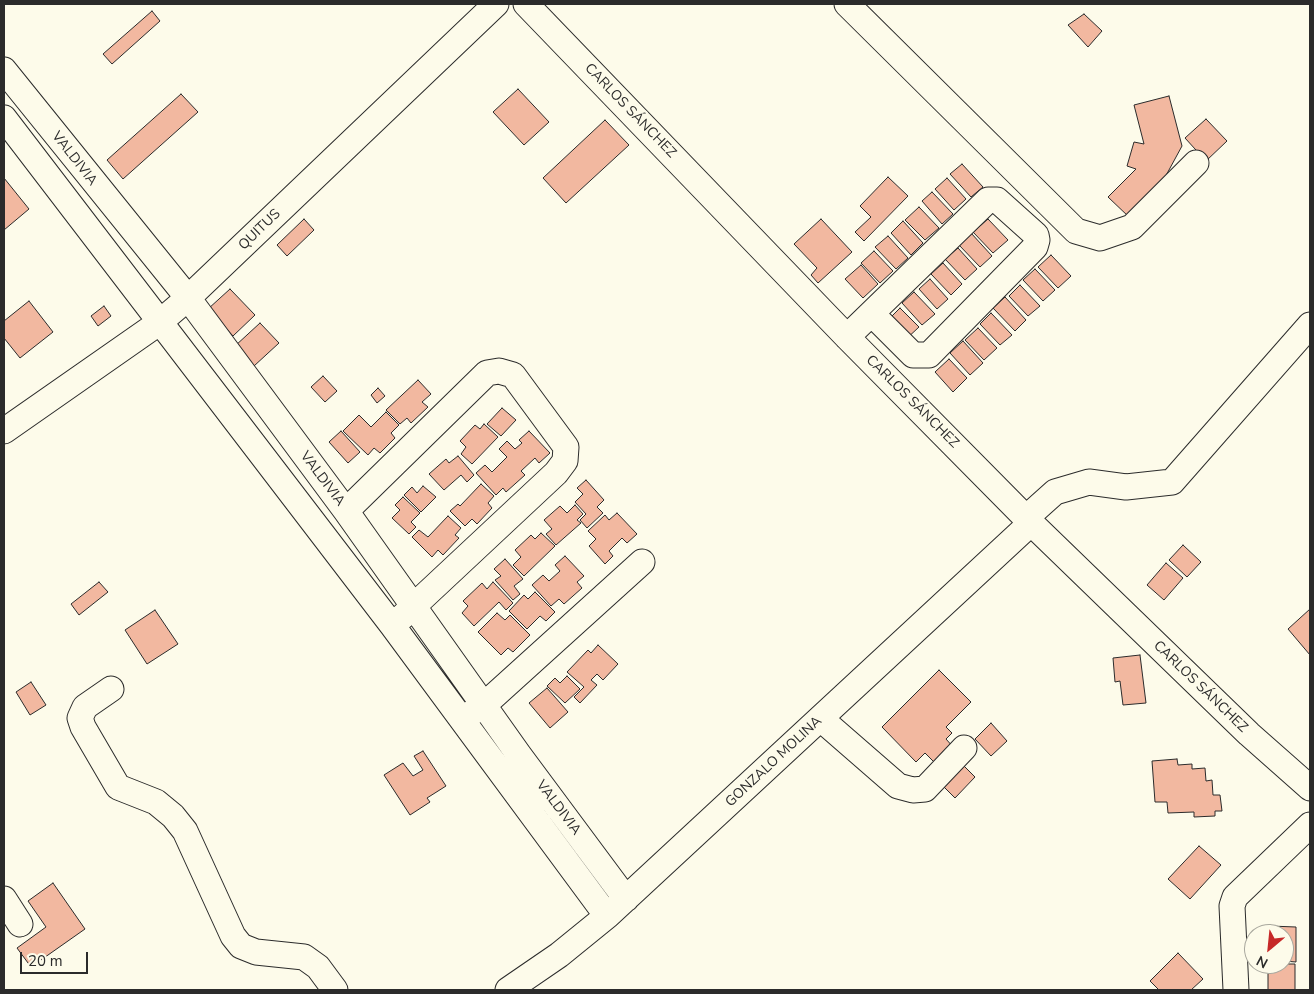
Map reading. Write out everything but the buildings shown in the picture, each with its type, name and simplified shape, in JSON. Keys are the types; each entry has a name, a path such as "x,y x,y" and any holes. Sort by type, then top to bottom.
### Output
{"street":[{"name":"QUITUS","path":"4,431 160,322 188,298 496,4"},
{"name":"CARLOS SÁNCHEZ","path":"526,4 847,337 1029,520 1248,734 1310,788"},
{"path":"847,4 1076,231 1100,238 1132,227 1196,163"},
{"name":"VALDIVIA","path":"4,70 101,193 188,298 346,510 484,705 626,898"},
{"name":"VALDIVIA","path":"4,118 392,625 607,916"},
{"path":"77,212 101,193"},
{"path":"847,337 988,200 997,200 1036,235 1035,247 929,355 913,355 872,314"},
{"name":"GONZALO MOLINA","path":"508,990 559,955 607,916 821,719 1029,520 1055,492 1089,482 1126,487 1172,482 1310,325"},
{"path":"346,510 487,373 499,371 513,376 566,447 565,461 556,473 392,625"},
{"path":"462,719 484,705 642,562"},
{"path":"111,689 85,707 80,718 83,727 118,787 156,802 173,816 185,831 233,936 242,946 256,952 304,957 318,967 335,990"},
{"path":"821,719 898,786 913,790 925,788 964,748"},
{"path":"1236,990 1232,906 1235,897 1310,825"},
{"path":"4,899 20,924"}]}
